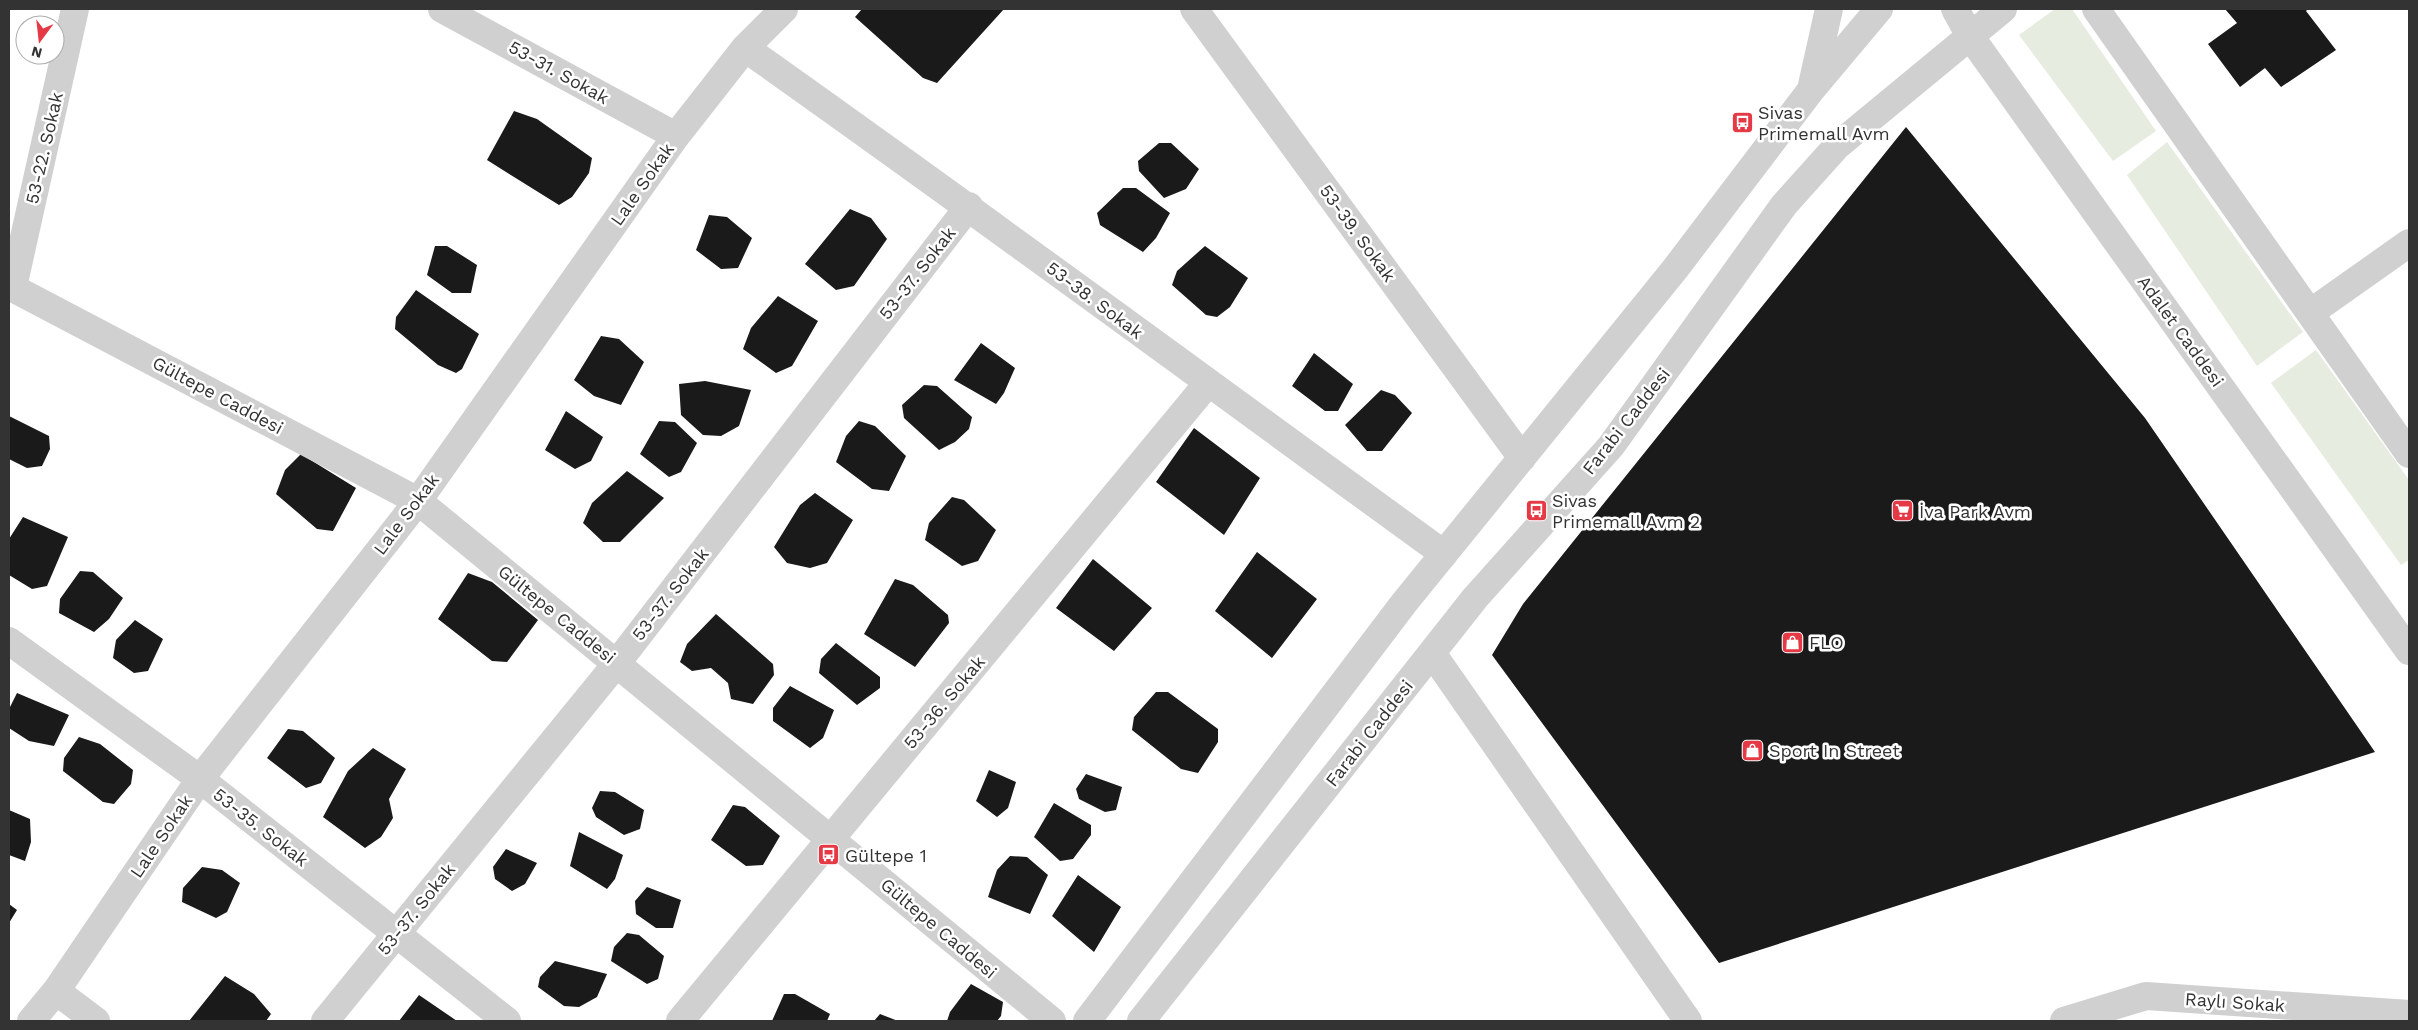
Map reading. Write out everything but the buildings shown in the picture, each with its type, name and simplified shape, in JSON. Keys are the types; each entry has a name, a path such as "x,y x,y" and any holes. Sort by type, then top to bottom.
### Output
{"street":[{"name":"53-22. Sokak","path":"11,287 75,9"},
{"name":"53-31. Sokak","path":"442,9 676,136"},
{"name":"Lale Sokak","path":"31,1021 56,991 200,779 418,501 676,136 745,48 784,9"},
{"name":"53-39. Sokak","path":"1194,9 1522,458"},
{"path":"1811,90 1829,9"},
{"path":"1087,1021 1404,604 1675,270 1811,90 1879,9"},
{"name":"Adalet Caddesi","path":"1955,9 1970,36 2409,650"},
{"name":"Farabi Caddesi","path":"1141,1021 1475,598 1610,446 1784,205 1837,146 2003,9"},
{"path":"2096,9 2409,454"},
{"name":"53-38. Sokak","path":"745,48 969,206 1208,383 1444,554"},
{"name":"53-37. Sokak","path":"325,1021 617,664 969,206"},
{"path":"2310,313 2409,243"},
{"name":"Gültepe Caddesi","path":"11,287 418,501 1052,1021"},
{"name":"53-36. Sokak","path":"680,1021 1208,383"},
{"name":"53-35. Sokak","path":"9,641 200,779 507,1021"},
{"path":"1432,653 1688,1021"},
{"path":"56,991 96,1021"},
{"name":"Raylı Sokak","path":"2064,1021 2146,996 2409,1014"}],"shaded area":[{"path":"2055,9 2072,9 2156,131 2113,161 2019,35"},
{"path":"2167,142 2303,332 2257,366 2127,175"},
{"path":"2316,350 2409,480 2409,560 2401,565 2271,383"}],"place":[{"name":"Sivas Primemall Avm","path":"1742,122"},
{"name":"Sivas Primemall Avm 2","path":"1536,510"},
{"name":"İva Park Avm","path":"1903,511"},
{"name":"FLO","path":"1793,642"},
{"name":"Sport In Street","path":"1753,750"},
{"name":"Gültepe 1","path":"829,855"}]}
